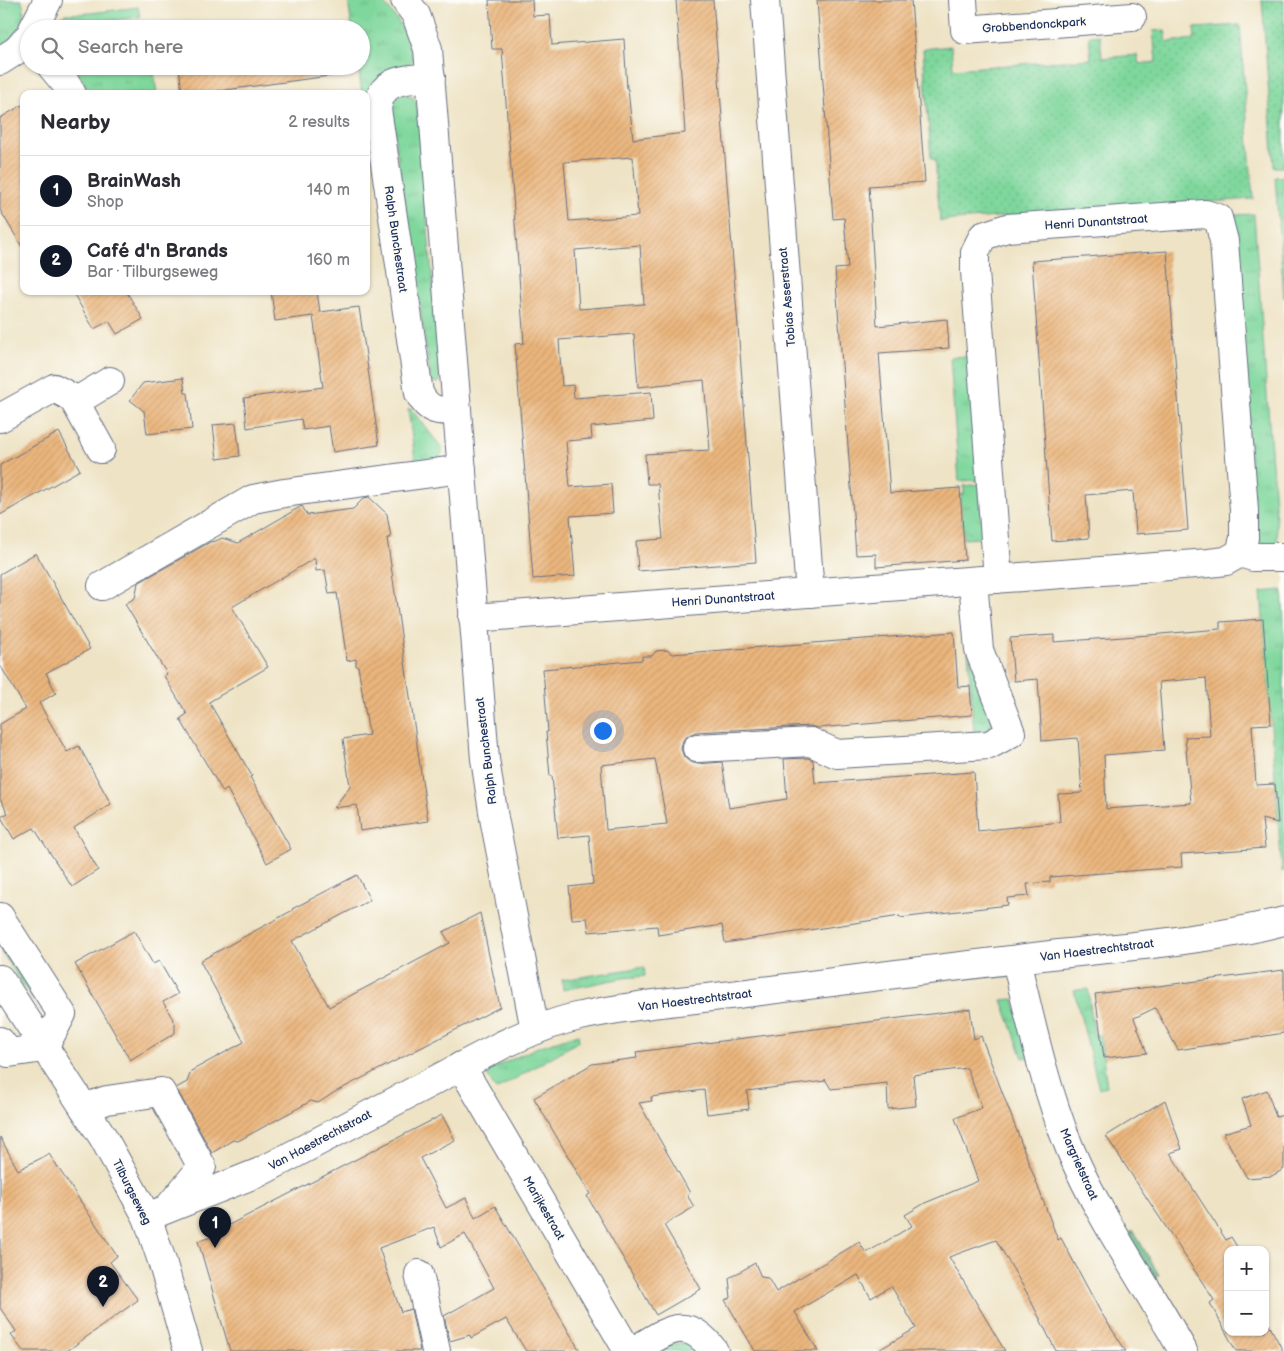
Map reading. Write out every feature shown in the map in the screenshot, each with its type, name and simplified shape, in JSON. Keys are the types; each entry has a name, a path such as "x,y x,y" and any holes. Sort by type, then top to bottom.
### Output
{"street":[{"path":"38,20 48,0"},
{"name":"Ralph Bunchestraat","path":"406,0 416,14 428,48 485,759 494,818 535,1030"},
{"name":"Tobias Asserstraat","path":"765,0 810,593"},
{"name":"Grobbendonckpark","path":"963,0 966,30 1132,18"},
{"path":"0,61 20,46"},
{"path":"58,75 70,90"},
{"name":"Ralph Bunchestraat","path":"431,78 391,84 378,98 377,109 419,392 424,403 433,408 443,411 457,410"},
{"name":"Henri Dunantstraat","path":"473,618 986,580 1226,561 1240,553 1244,538 1224,240 1223,230 1218,218 1204,214 1007,228 983,236 975,252 986,580 979,650 1011,733 989,745 837,754 812,742 697,748"},
{"path":"75,402 110,381"},
{"path":"0,418 54,388 69,396 75,402 101,449"},
{"path":"102,586 253,499 284,492 462,469"},
{"path":"1240,553 1253,557 1284,557"},
{"path":"0,917 62,1014 44,1048 8,1053 0,1040"},
{"name":"Van Haestrechtstraat","path":"157,1213 260,1172 502,1045 535,1030 575,1017 623,1009 1187,940 1249,930 1284,921"},
{"name":"Margrietstraat","path":"1016,960 1043,1068 1070,1150 1118,1242 1153,1297 1183,1351"},
{"name":"Tilburgseweg","path":"0,979 103,1137 157,1213 162,1261 188,1351"},
{"name":"Marijkestraat","path":"461,1066 628,1351"},
{"path":"84,1108 107,1100 162,1092 202,1167 157,1213"},
{"path":"419,1274 436,1351"},
{"path":"633,1351 674,1329 688,1328 705,1339 714,1351"}],"green space":[{"path":"0,0 21,0 24,14 22,20 20,20 20,27 0,47"},
{"path":"348,0 380,0 402,27 409,43 413,60 384,74 375,81 369,90 361,90 359,75 370,75 370,20 351,20"},
{"path":"1262,0 1284,0 1284,167 1274,167"},
{"path":"138,7 140,17 116,20 56,20 65,14"},
{"path":"1240,25 1253,199 940,221 935,159 931,159 923,49 951,46 953,69 1091,59 1089,36 1100,35 1102,58 1137,55 1139,64 1156,62 1153,31 1165,30 1167,42 1195,39 1194,28"},
{"path":"79,75 154,75 156,90 89,90"},
{"path":"402,93 412,96 417,104 441,379 438,383 431,382 390,107 391,102"},
{"path":"1284,176 1284,298 1275,177"},
{"path":"1254,214 1278,547 1256,541 1232,215"},
{"path":"970,356 980,480 959,481 950,357"},
{"path":"408,409 411,409 442,448 442,453 437,462 416,466"},
{"path":"980,484 984,538 964,539 960,495 964,494 964,486"},
{"path":"1282,590 1284,620 1284,871 1282,872 1261,592"},
{"path":"968,652 993,722 988,729 983,731 974,732"},
{"path":"0,931 41,993 32,999 0,949"},
{"path":"644,967 645,976 623,978 563,990 562,980"},
{"path":"1088,989 1094,1035 1100,1035 1107,1086 1099,1089 1074,990"},
{"path":"1014,999 1029,1057 1023,1058 1002,1000"},
{"path":"578,1034 579,1041 496,1090 485,1072 538,1047"},
{"path":"1133,1230 1159,1275 1153,1278 1128,1234"},
{"path":"679,1343 694,1346 701,1351 656,1351 666,1346"}],"building":[{"path":"489,0 532,0 533,16 550,15 552,45 624,39 633,139 685,133 676,0 713,0 756,562 638,571 636,541 663,539 658,484 647,484 645,454 710,450 704,380 638,387 634,334 559,340 562,386 573,385 574,398 651,392 653,421 591,427 592,439 566,441 570,487 611,484 613,513 570,516 575,576 533,579 515,344 524,343 502,49 492,49","holes":["633,157 638,216 569,221 564,162","640,245 644,304 579,309 575,250"]},
{"path":"817,0 911,0 925,182 869,186 877,326 947,319 949,348 879,353 890,493 960,488 965,560 876,567 876,554 856,555 835,269 848,268 844,218 833,219"},
{"path":"180,75 336,75 225,90 182,90"},
{"path":"20,106 20,243 0,210 0,118"},
{"path":"1167,251 1188,530 1136,534 1133,491 1086,495 1089,538 1052,541 1032,261"},
{"path":"74,295 128,295 143,319 117,334 109,321 94,329"},
{"path":"272,295 318,295 320,312 359,307 379,445 333,452 329,426 303,430 301,419 247,428 244,398 323,387 313,316 275,321"},
{"path":"183,378 185,393 188,393 192,429 147,434 144,411 130,400 143,383"},
{"path":"236,423 240,456 217,459 213,425"},
{"path":"59,432 80,470 0,515 0,465"},
{"path":"369,497 387,514 391,538 387,538 428,821 360,831 357,805 334,808 350,786 343,739 369,735 356,659 347,661 337,593 329,594 325,570 316,571 315,558 232,607 268,667 209,702 252,776 250,777 291,849 267,863 227,789 223,792 180,719 187,714 164,676 167,674 125,604 135,598 138,583 210,542 222,538 238,543 302,506 307,515 353,509 364,498"},
{"path":"36,553 90,649 46,673 56,693 39,703 67,752 79,746 111,804 74,828 98,870 72,887 34,828 14,839 1,817 8,813 0,799 0,724 26,709 0,665 0,574"},
{"path":"1263,619 1271,724 1252,725 1256,785 1275,784 1278,823 1262,819 1265,848 1181,854 1182,867 1050,877 1050,882 1027,884 1029,896 1007,898 1008,905 900,918 900,916 725,943 722,925 658,935 657,926 589,932 587,918 572,919 569,887 593,884 589,835 558,838 546,732 548,732 543,669 642,660 642,656 652,656 656,651 667,650 672,654 954,632 958,687 970,686 972,715 818,728 810,726 696,732 683,740 681,749 684,757 690,762 698,764 722,762 729,808 787,799 784,759 808,758 813,760 815,783 974,772 978,831 1060,822 1058,794 1082,793 1078,738 1042,741 1038,679 1014,681 1010,638 1054,635 1054,642 1137,636 1220,629 1220,622","holes":["1206,678 1210,736 1185,737 1191,803 1106,809 1104,755 1164,750 1159,682","655,759 667,824 606,830 601,765"]},
{"path":"357,875 370,900 292,941 329,1007 450,943 443,932 480,913 500,1007 335,1092 318,1103 311,1101 238,1141 233,1140 212,1153 176,1088 187,1082 191,1071 244,1042 200,961"},
{"path":"134,931 153,964 159,961 178,994 163,1002 175,1023 175,1033 130,1060 75,964"},
{"path":"1284,970 1284,1033 1178,1050 1155,1008 1134,1018 1147,1053 1104,1058 1095,994"},
{"path":"970,1009 974,1039 981,1036 1058,1240 1061,1238 1100,1311 1126,1351 1056,1351 1027,1293 996,1240 949,1257 1005,1351 877,1351 916,1328 891,1286 871,1298 858,1275 795,1312 818,1351 755,1351 725,1300 731,1298 729,1278 755,1263 761,1277 768,1278 776,1292 859,1242 866,1253 912,1226 905,1215 925,1203 978,1181 955,1118 982,1108 967,1068 913,1075 916,1106 888,1109 887,1083 831,1089 825,1079 825,1081 747,1091 749,1109 707,1114 704,1090 651,1097 652,1101 639,1103 690,1193 687,1195 694,1207 664,1225 701,1289 656,1315 587,1196 590,1194 534,1098 592,1064 637,1058 636,1052"},
{"path":"1267,1090 1276,1117 1284,1115 1284,1169 1272,1176 1247,1178 1223,1133 1251,1125 1242,1099"},
{"path":"1165,1100 1182,1149 1170,1153 1226,1240 1231,1237 1237,1246 1224,1246 1224,1329 1210,1303 1214,1300 1106,1136"},
{"path":"442,1115 455,1140 420,1158 446,1208 466,1198 475,1218 495,1206 580,1351 526,1351 506,1319 471,1338 470,1335 450,1341 444,1316 494,1288 465,1234 441,1247 434,1227 379,1248 401,1312 411,1309 420,1351 230,1351 198,1241 225,1233 223,1228"},
{"path":"0,1137 18,1170 49,1154 117,1256 110,1262 138,1300 67,1351 23,1351 11,1335 16,1331 0,1308"},
{"path":"1269,1325 1283,1351 1236,1351 1228,1336 1269,1336"}],"place":[{"name":"BrainWash","path":"215,1248"},
{"name":"Café d'n Brands","path":"103,1307"}]}
